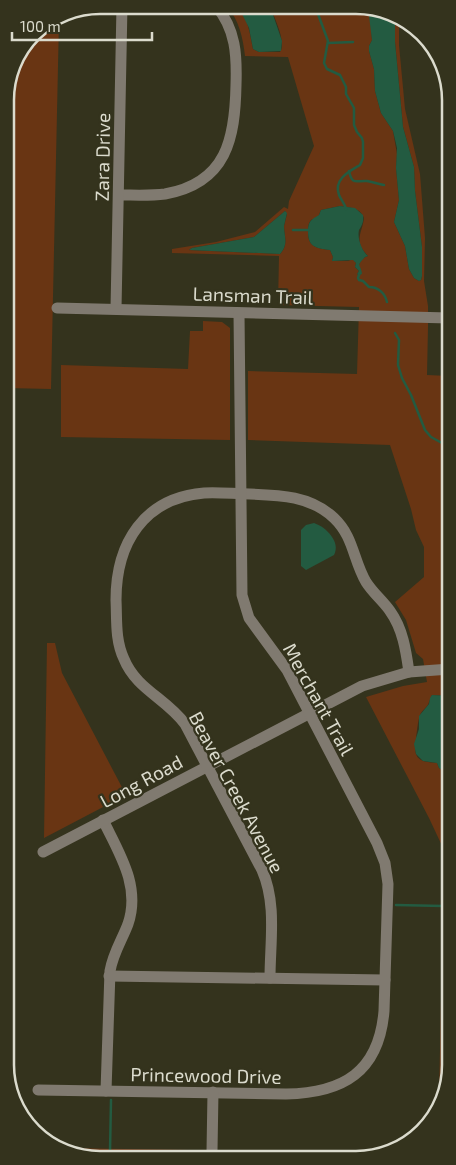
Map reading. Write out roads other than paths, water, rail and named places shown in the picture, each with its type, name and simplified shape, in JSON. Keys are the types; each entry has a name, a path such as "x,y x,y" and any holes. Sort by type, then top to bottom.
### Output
{"street":[{"name":"Zara Drive","path":"116,310 122,14"},
{"path":"119,195 156,195 180,190 194,184 207,175 218,165 226,152 233,131 235,116 236,49 228,23 222,14"},
{"name":"Lansman Trail","path":"56,308 442,318"},
{"name":"Merchant Trail","path":"239,313 240,585 246,612 256,629 283,664 377,843 385,863 388,884 381,1029 374,1050 365,1064"},
{"name":"Beaver Creek Avenue","path":"270,978 271,907 266,882 258,862 181,719 137,680 124,659 117,632 117,578 120,561 131,534 155,510 171,501 206,493 277,495 298,498 321,508 334,518 350,539 365,580 397,622 403,637 409,672"},
{"name":"Long Road","path":"43,852 362,686 409,672 442,669"},
{"path":"103,820 126,866 131,882 132,897 130,918 112,959 109,976 106,1091"},
{"path":"109,976 384,980"},
{"name":"Princewood Drive","path":"38,1090 292,1094 314,1092 334,1087 357,1073 365,1064"},
{"path":"212,1151 213,1092"}],"waterway":[{"path":"318,14 328,41 324,63 327,69 340,75 346,87 346,94 354,108 354,125 363,142 363,158 360,165 343,176 338,184 339,195 346,209"},
{"path":"328,43 353,42"},
{"path":"349,171 353,180 384,185"},
{"path":"293,230 309,230"},
{"path":"360,272 359,280 369,287 381,291 387,302"},
{"path":"395,333 399,340 398,365 402,378 425,430 431,437 442,443"},
{"path":"396,905 442,906"},
{"path":"110,1151 111,1100"}]}
